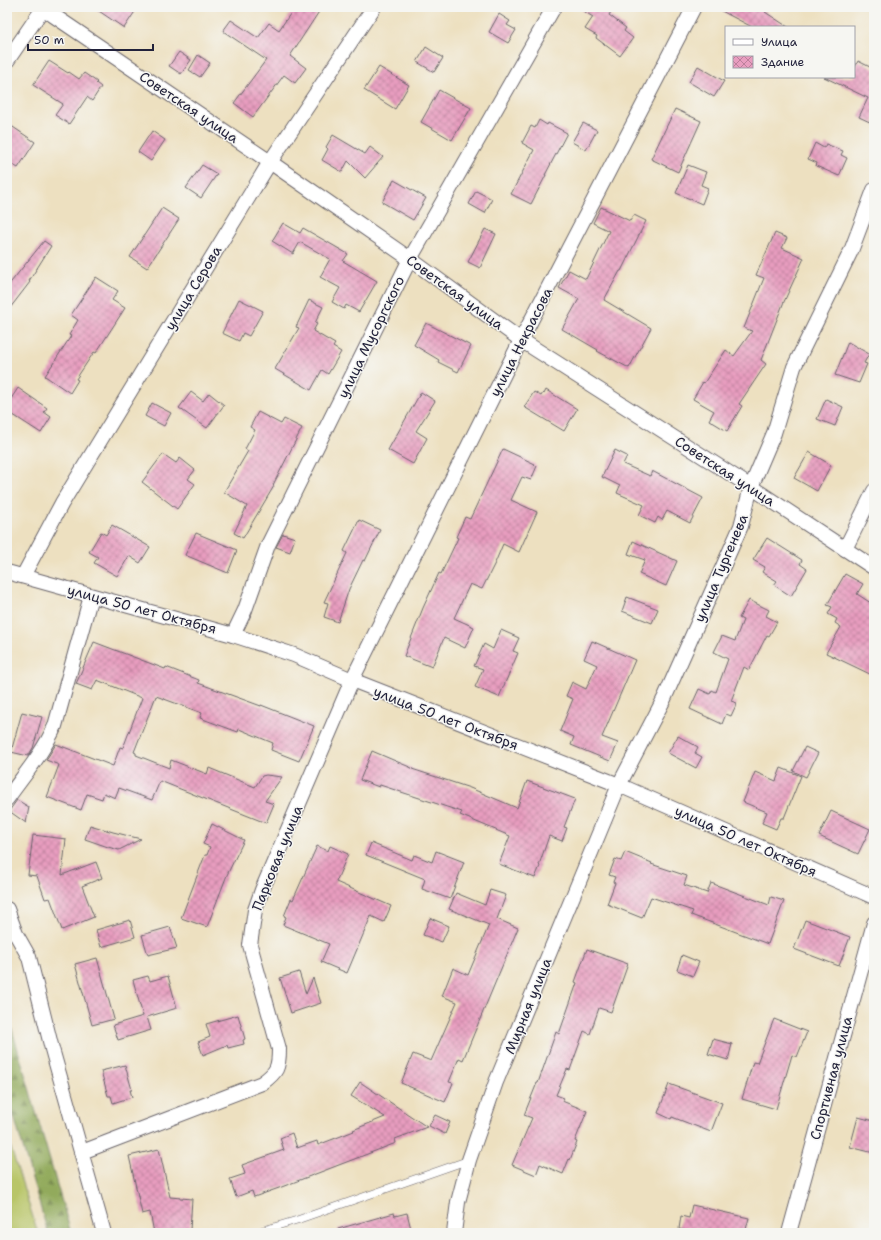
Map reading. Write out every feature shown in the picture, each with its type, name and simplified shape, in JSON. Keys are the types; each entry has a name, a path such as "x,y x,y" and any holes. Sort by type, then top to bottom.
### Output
{"street":[{"name":"улица Серова","path":"22,576 62,503 270,162 374,7"},
{"name":"улица Мусоргского","path":"233,635 245,610 268,545 410,259 554,7"},
{"name":"улица Некрасова","path":"352,680 521,340 694,7"},
{"name":"Советская улица","path":"43,8 410,259 521,340 751,487 874,568"},
{"path":"7,61 43,8"},
{"name":"улица Тургенева","path":"619,785 664,699 741,526 751,487 774,433 794,368 851,250 874,190"},
{"path":"845,549 874,492"},
{"name":"улица 50 лет Октября","path":"7,572 233,635 294,656 619,785 874,897"},
{"path":"7,799 42,752 55,726 91,596"},
{"name":"Парковая улица","path":"82,1152 262,1083 272,1075 279,1063 279,1049 250,945 255,910 262,890 352,680"},
{"name":"Мирная улица","path":"454,1233 458,1202 469,1160 496,1082 619,785"},
{"path":"7,910 16,934 29,957 52,1050 104,1233"},
{"name":"Спортивная улица","path":"789,1233 874,923"}],"lane":[{"path":"254,1233 297,1220 469,1160"}],"green space":[{"path":"7,1012 71,1233 48,1233 7,1093"},
{"path":"7,1136 38,1233 7,1233"}],"building":[{"path":"93,7 138,7 124,28"},
{"path":"295,7 322,7 290,56 306,68 295,83 284,75 253,117 234,103 266,60 223,31 231,20 258,38 269,23 279,30"},
{"path":"577,7 614,7 609,15 626,28 624,31 633,38 620,56 596,38 597,36 585,29 593,17"},
{"path":"714,7 768,7 765,12 786,26 750,26"},
{"path":"499,14 510,21 507,25 516,30 508,43 489,32"},
{"path":"426,47 443,58 434,72 417,62"},
{"path":"179,52 191,60 181,74 169,66"},
{"path":"198,55 210,63 200,77 189,70"},
{"path":"49,61 79,79 84,73 97,82 96,83 101,87 92,101 87,97 69,124 55,115 63,104 33,85"},
{"path":"858,61 874,69 874,124 859,117 868,98 826,78 855,78 855,67"},
{"path":"698,66 724,81 714,97 689,82"},
{"path":"379,67 409,85 395,109 364,90"},
{"path":"439,90 471,108 452,140 421,122"},
{"path":"675,109 701,121 678,172 651,159"},
{"path":"539,120 567,133 531,204 511,194 534,150 522,143 531,126 535,128"},
{"path":"7,123 35,142 18,168 7,161"},
{"path":"583,123 597,130 586,150 572,142"},
{"path":"152,131 165,140 151,161 138,152"},
{"path":"333,135 365,154 370,147 383,157 365,178 348,161 342,172 322,160 328,149 326,147"},
{"path":"815,143 824,148 826,144 843,151 841,155 847,158 839,176 816,166 817,163 808,159"},
{"path":"202,165 217,174 201,198 186,188"},
{"path":"688,165 706,172 701,185 708,188 702,204 676,193"},
{"path":"394,180 426,198 413,220 382,202"},
{"path":"476,191 492,199 485,213 469,204"},
{"path":"601,207 630,221 634,215 646,221 621,271 604,300 651,328 629,368 597,351 598,350 562,329 579,299 559,288 569,270 586,279 609,231 593,223"},
{"path":"162,208 179,219 147,268 130,257"},
{"path":"283,223 300,233 303,228 348,254 343,261 377,281 359,312 346,305 344,309 332,302 340,288 320,277 330,259 300,242 293,254 272,241"},
{"path":"485,229 496,234 480,268 468,262"},
{"path":"775,233 787,238 782,248 804,258 783,304 761,360 766,364 739,404 742,406 727,431 709,420 714,411 693,399 703,382 704,383 726,350 734,356 752,331 744,328 764,278 756,275"},
{"path":"44,241 51,246 29,281 30,282 7,312 7,287"},
{"path":"96,277 118,291 112,300 125,308 96,353 94,352 76,379 78,380 70,393 45,376 71,336 69,335 78,320 71,315"},
{"path":"239,299 263,311 249,336 243,333 239,341 222,333"},
{"path":"309,300 323,307 315,323 317,324 313,331 335,344 333,347 341,352 328,374 322,370 311,390 275,369 299,328 296,327"},
{"path":"426,323 471,346 458,372 438,362 439,360 414,345"},
{"path":"848,342 869,354 864,363 867,364 859,383 835,375"},
{"path":"18,388 47,408 44,412 51,417 41,433 7,411 7,405"},
{"path":"546,390 577,409 564,431 524,407 534,392 541,396"},
{"path":"191,392 203,401 209,393 224,405 207,428 179,408"},
{"path":"421,392 435,401 416,431 427,438 413,464 388,450"},
{"path":"826,399 843,407 835,426 817,419"},
{"path":"152,403 171,413 164,426 145,416"},
{"path":"258,412 281,424 284,419 302,428 273,485 274,486 243,538 234,533 247,506 224,492 248,451 245,449 255,430 250,427"},
{"path":"503,449 537,466 531,480 522,477 511,500 537,512 519,552 503,544 482,589 470,584 454,618 474,627 465,648 444,638 432,667 404,656 439,573 441,574 458,538 456,537 465,517 470,519"},
{"path":"615,450 627,456 623,464 650,476 652,471 703,498 690,523 667,511 662,520 658,517 655,523 639,515 644,505 617,493 620,486 602,477"},
{"path":"809,452 831,465 817,491 794,478"},
{"path":"163,454 176,463 180,458 195,470 188,479 195,484 177,509 142,482"},
{"path":"359,520 380,530 349,589 338,622 324,617 328,603 324,602 347,553 344,551"},
{"path":"112,525 150,547 140,563 129,556 117,576 94,563 98,557 89,552 101,532 106,535"},
{"path":"196,533 237,550 228,573 185,555"},
{"path":"283,534 295,538 290,552 276,547"},
{"path":"767,538 802,560 800,564 807,569 791,596 774,585 777,581 762,572 765,567 753,560"},
{"path":"633,541 677,561 666,586 639,574 645,560 628,554"},
{"path":"845,574 863,584 857,594 874,605 874,676 826,653 841,627 835,623 837,619 828,614 832,607 827,605"},
{"path":"627,597 658,609 652,623 622,611"},
{"path":"749,600 769,610 766,616 777,622 769,636 767,635 749,670 744,667 731,701 737,703 731,716 726,714 722,724 690,709 699,689 710,694 712,690 716,692 728,659 714,652 722,636 735,641 743,620 739,618"},
{"path":"501,630 519,638 513,651 518,653 499,697 475,687 483,669 474,666 484,644 493,649"},
{"path":"592,641 635,660 602,737 618,743 610,761 571,745 574,737 560,731 573,699 566,696 572,682 586,689 597,665 584,659"},
{"path":"94,642 165,669 166,667 199,680 198,683 261,705 314,726 299,761 271,750 273,743 239,729 238,732 200,718 202,713 156,696 134,752 136,755 169,768 171,760 207,774 209,768 255,787 262,776 282,777 265,801 274,804 266,823 160,781 152,800 119,788 115,798 104,793 102,799 87,794 81,810 47,797 59,765 46,760 56,744 113,766 120,747 123,748 142,698 97,680 92,690 76,684"},
{"path":"22,712 42,717 33,748 28,756 11,752"},
{"path":"678,736 698,747 695,753 702,757 696,768 668,753"},
{"path":"805,747 818,753 806,777 793,771"},
{"path":"372,751 412,769 470,788 517,808 527,781 575,799 564,827 567,828 562,841 549,836 535,878 499,864 510,836 460,815 462,812 380,785 379,787 360,780"},
{"path":"781,768 801,776 784,818 781,818 776,829 762,823 767,812 743,802 755,772 776,781"},
{"path":"17,800 29,807 26,823 9,811"},
{"path":"831,811 870,829 858,854 819,836"},
{"path":"212,824 244,840 227,875 207,927 181,918 205,855 207,855 210,847 203,844"},
{"path":"90,825 141,839 119,850 108,847 85,839"},
{"path":"33,835 66,839 62,875 96,862 102,878 82,886 94,917 62,930 50,898 45,899 37,876 28,875"},
{"path":"371,843 412,860 414,855 432,862 436,851 464,862 450,899 422,889 425,879 366,855"},
{"path":"317,846 328,851 330,846 348,854 336,882 391,906 384,922 371,916 347,973 321,962 329,944 283,925 286,917 284,916 291,899 293,900"},
{"path":"625,852 652,863 651,864 687,876 684,885 707,893 711,883 769,905 771,897 784,901 768,944 691,915 693,911 651,897 642,918 607,904 615,883 613,882 615,877 609,875 615,859 621,861"},
{"path":"490,890 506,895 497,919 518,928 463,1060 459,1058 449,1082 453,1083 445,1102 401,1083 413,1054 431,1061 457,1002 442,996 453,968 468,975 489,925 449,909 456,893 485,905"},
{"path":"430,918 449,926 442,942 423,935"},
{"path":"130,920 135,937 101,947 96,930"},
{"path":"805,920 850,937 839,966 794,949"},
{"path":"170,927 177,948 148,955 142,935"},
{"path":"587,949 628,964 611,1012 599,1008 590,1034 584,1031 570,1070 567,1069 556,1095 564,1098 562,1101 587,1111 575,1141 577,1142 570,1160 569,1159 563,1174 540,1164 536,1175 512,1165 532,1118 524,1115 538,1083 556,1032 559,1034"},
{"path":"682,955 699,962 693,976 677,970"},
{"path":"97,958 114,1019 92,1025 75,964"},
{"path":"299,972 306,994 313,978 321,1003 291,1013 280,978"},
{"path":"148,976 150,981 168,976 177,1008 147,1017 151,1030 118,1040 113,1025 143,1016 133,980"},
{"path":"238,1015 245,1039 243,1040 244,1044 228,1048 227,1045 203,1055 198,1042 210,1037 206,1024"},
{"path":"774,1019 807,1032 797,1057 792,1055 776,1109 742,1099 753,1062 757,1063"},
{"path":"713,1039 732,1044 728,1060 708,1054"},
{"path":"125,1065 132,1090 130,1090 132,1097 113,1103 111,1096 108,1096 101,1071"},
{"path":"360,1082 427,1127 395,1139 396,1143 279,1188 254,1197 252,1191 236,1197 230,1179 245,1174 242,1165 284,1150 280,1138 292,1133 297,1148 317,1141 318,1145 385,1117 351,1096"},
{"path":"669,1084 722,1103 711,1132 672,1117 671,1119 658,1113"},
{"path":"435,1115 450,1122 445,1134 429,1126"},
{"path":"858,1117 874,1121 874,1153 850,1147"},
{"path":"159,1149 170,1197 192,1199 190,1230 178,1233 154,1233 150,1212 142,1214 129,1156"},
{"path":"692,1205 749,1218 745,1233 685,1233 686,1231 679,1229 681,1216 689,1218"},
{"path":"394,1213 395,1216 407,1213 412,1233 338,1233 338,1229"}]}
